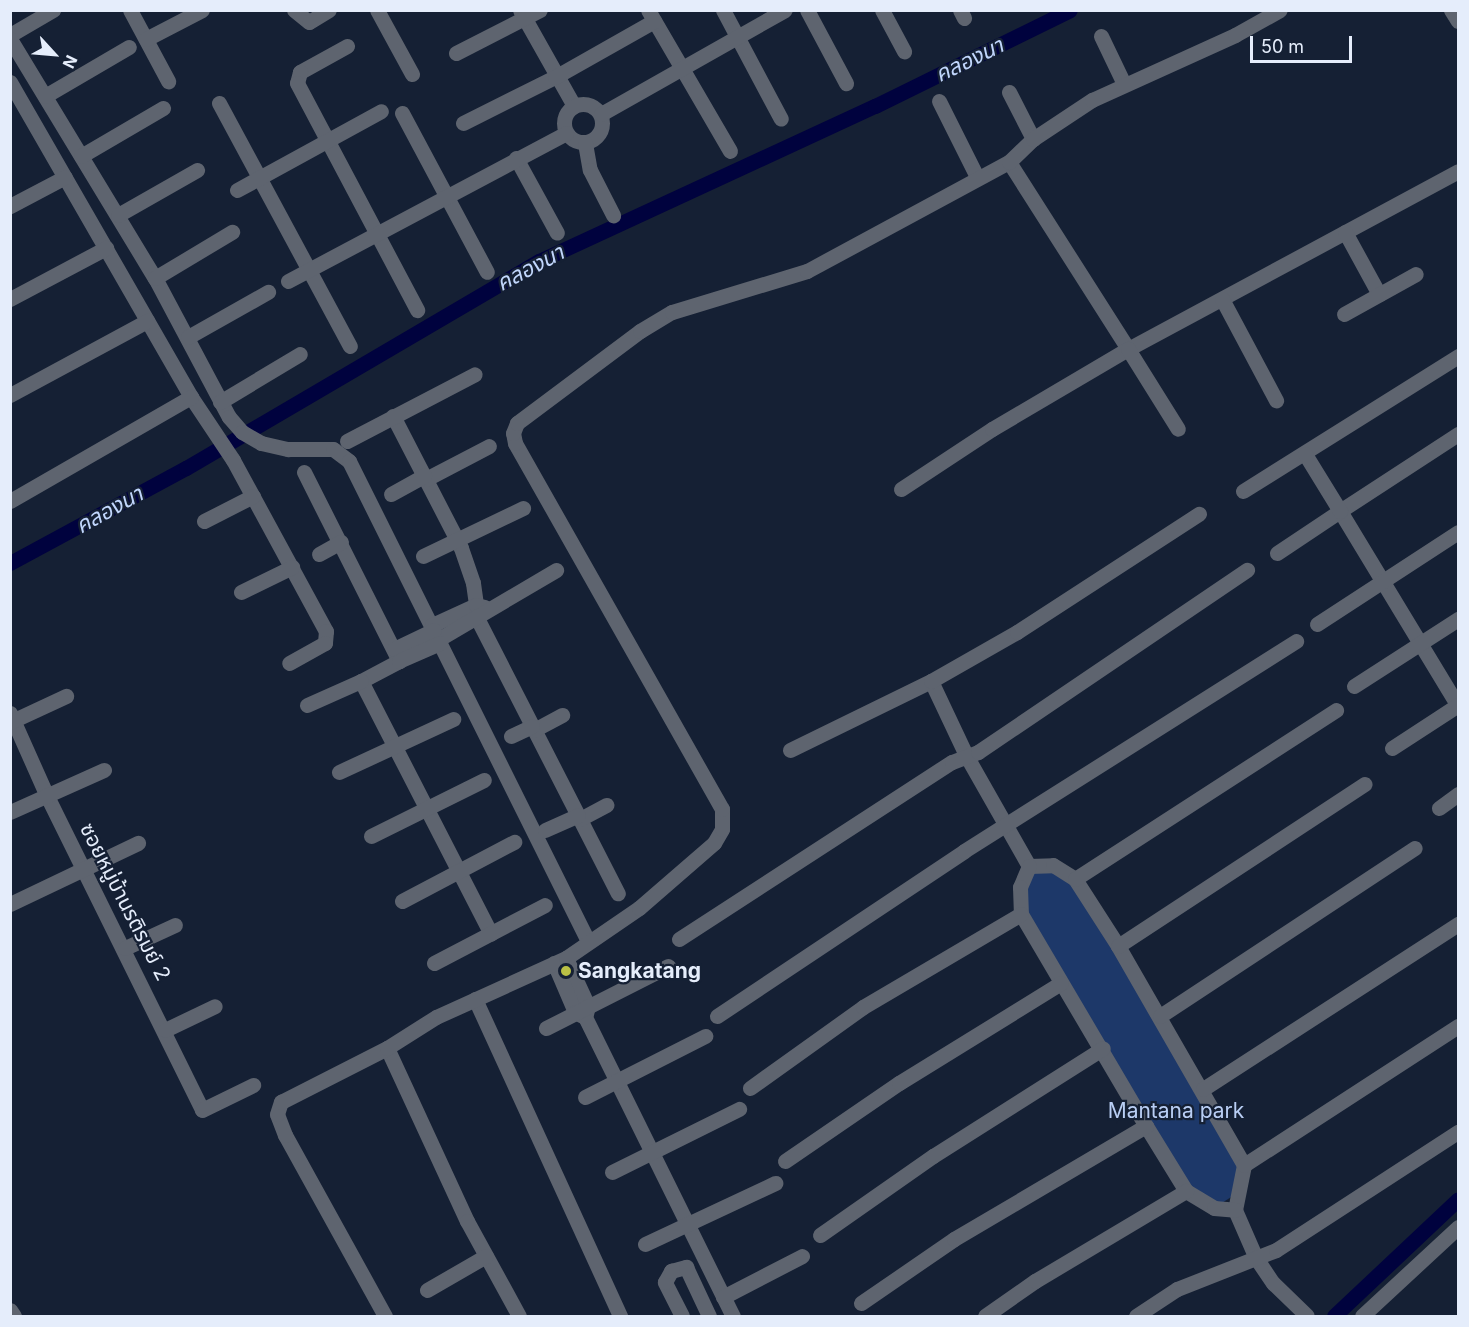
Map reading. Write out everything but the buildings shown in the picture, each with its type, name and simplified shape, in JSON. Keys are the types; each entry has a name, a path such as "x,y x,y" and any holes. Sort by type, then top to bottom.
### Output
{"street":[{"path":"53,10 10,37 155,278 188,337 220,402 243,432 261,443 288,449 333,449 342,454 436,635 588,941"},
{"path":"130,10 168,81"},
{"path":"146,39 202,10"},
{"path":"294,10 309,22 329,10"},
{"path":"377,10 412,74"},
{"path":"456,53 523,15 540,10"},
{"path":"723,10 781,118"},
{"path":"601,114 785,10"},
{"path":"807,10 846,83"},
{"path":"882,10 904,51"},
{"path":"1451,10 1458,21"},
{"path":"385,1317 338,1226 321,1206 277,1114 281,1102 387,1048 436,1017 560,960 622,921 714,843 722,829 722,809 515,443 513,433 517,423 640,331 672,312 807,271 977,177 1009,162 1033,139 1124,84 1274,12"},
{"path":"523,15 555,77 574,106"},
{"path":"463,123 555,77 651,16 729,151"},
{"path":"1101,36 1124,84"},
{"path":"347,46 296,77 326,141 417,310"},
{"path":"45,96 129,47"},
{"path":"10,82 17,107 65,177 191,397 233,460 292,567 327,637 325,643 289,663"},
{"path":"1009,92 1033,139"},
{"path":"939,101 977,177"},
{"path":"219,103 350,346"},
{"path":"589,104 601,114 599,136 585,143 571,139 566,133 565,118 574,106 589,104"},
{"path":"81,156 163,108"},
{"path":"237,190 381,111"},
{"path":"402,113 487,272"},
{"path":"288,281 566,133"},
{"path":"585,143 590,170 613,215"},
{"path":"516,158 557,233"},
{"path":"1009,162 1027,184 1064,250 1178,429"},
{"path":"118,215 198,170"},
{"path":"901,489 992,429 1128,349 1458,171"},
{"path":"10,206 65,177"},
{"path":"155,278 232,232"},
{"path":"1345,232 1378,294"},
{"path":"10,299 106,248"},
{"path":"1344,314 1416,274"},
{"path":"188,337 268,292"},
{"path":"1222,299 1276,400"},
{"path":"10,395 147,321"},
{"path":"220,402 300,354"},
{"path":"1243,491 1458,356"},
{"path":"347,441 475,374"},
{"path":"10,501 191,397"},
{"path":"393,416 457,540 481,611 533,728 618,893"},
{"path":"1277,553 1458,434"},
{"path":"391,494 489,446"},
{"path":"1305,454 1458,706 1392,748"},
{"path":"304,472 396,655"},
{"path":"204,521 253,496"},
{"path":"423,556 523,508"},
{"path":"790,750 932,681 1017,632 1199,514"},
{"path":"1317,624 1458,532"},
{"path":"319,554 340,542"},
{"path":"241,592 292,567"},
{"path":"307,705 361,681 396,655 556,570"},
{"path":"679,939 951,762 967,757 1247,570"},
{"path":"1354,686 1458,619"},
{"path":"717,1016 1007,824 1296,640"},
{"path":"361,681 428,807 491,934"},
{"path":"932,681 967,757 1029,866"},
{"path":"11,719 66,696"},
{"path":"1075,879 1336,710"},
{"path":"511,736 562,715"},
{"name":"ซอยหมู่บ้านรติรมย์ 2","path":"11,719 47,796 125,948 202,1110 253,1085"},
{"path":"339,772 453,719"},
{"path":"10,812 104,770"},
{"path":"371,836 484,780"},
{"path":"1118,946 1365,784"},
{"path":"1439,808 1458,794"},
{"path":"545,830 606,805"},
{"path":"402,901 514,842"},
{"path":"10,904 86,871 138,843"},
{"path":"1160,1016 1415,848"},
{"path":"1029,866 1053,866 1075,879 1118,946 1203,1089 1244,1165 1235,1210 1256,1258 1273,1283 1307,1317"},
{"path":"1029,866 1020,887 1022,914 1061,983 1103,1048 1146,1126 1186,1191 1214,1208 1235,1210"},
{"path":"434,963 545,905"},
{"path":"750,1088 863,1007 1022,914"},
{"path":"1203,1089 1458,924"},
{"path":"125,948 176,925"},
{"path":"560,960 583,1012 733,1316"},
{"path":"546,1028 583,1012 668,966"},
{"path":"784,1161 899,1083 1061,983"},
{"path":"475,999 620,1317"},
{"path":"165,1030 215,1006"},
{"path":"1244,1165 1458,1026"},
{"path":"585,1097 705,1036"},
{"path":"387,1048 486,1256 519,1317"},
{"path":"820,1235 933,1156 1103,1048"},
{"path":"612,1172 654,1154 739,1109"},
{"path":"861,1303 954,1239 1146,1126"},
{"path":"1137,1317 1177,1289 1276,1250 1458,1132"},
{"path":"645,1244 775,1183"},
{"path":"985,1317 1035,1281 1186,1191"},
{"path":"1362,1317 1458,1227"},
{"path":"427,1290 486,1256"},
{"path":"723,1297 802,1257"},
{"path":"682,1317 665,1282 671,1271 686,1267 710,1317"},
{"path":"10,1310 14,1317"}],"green space":[{"name":"Mantana park","path":"1035,867 1075,879 1244,1165 1239,1192 1214,1208 1186,1191 1024,912 1025,874"}],"waterway":[{"name":"คลองนา","path":"10,563 186,468 539,261 875,106 1070,10"},
{"path":"1334,1316 1458,1199"}],"place":[{"name":"Sangkatang","path":"566,971"}]}
